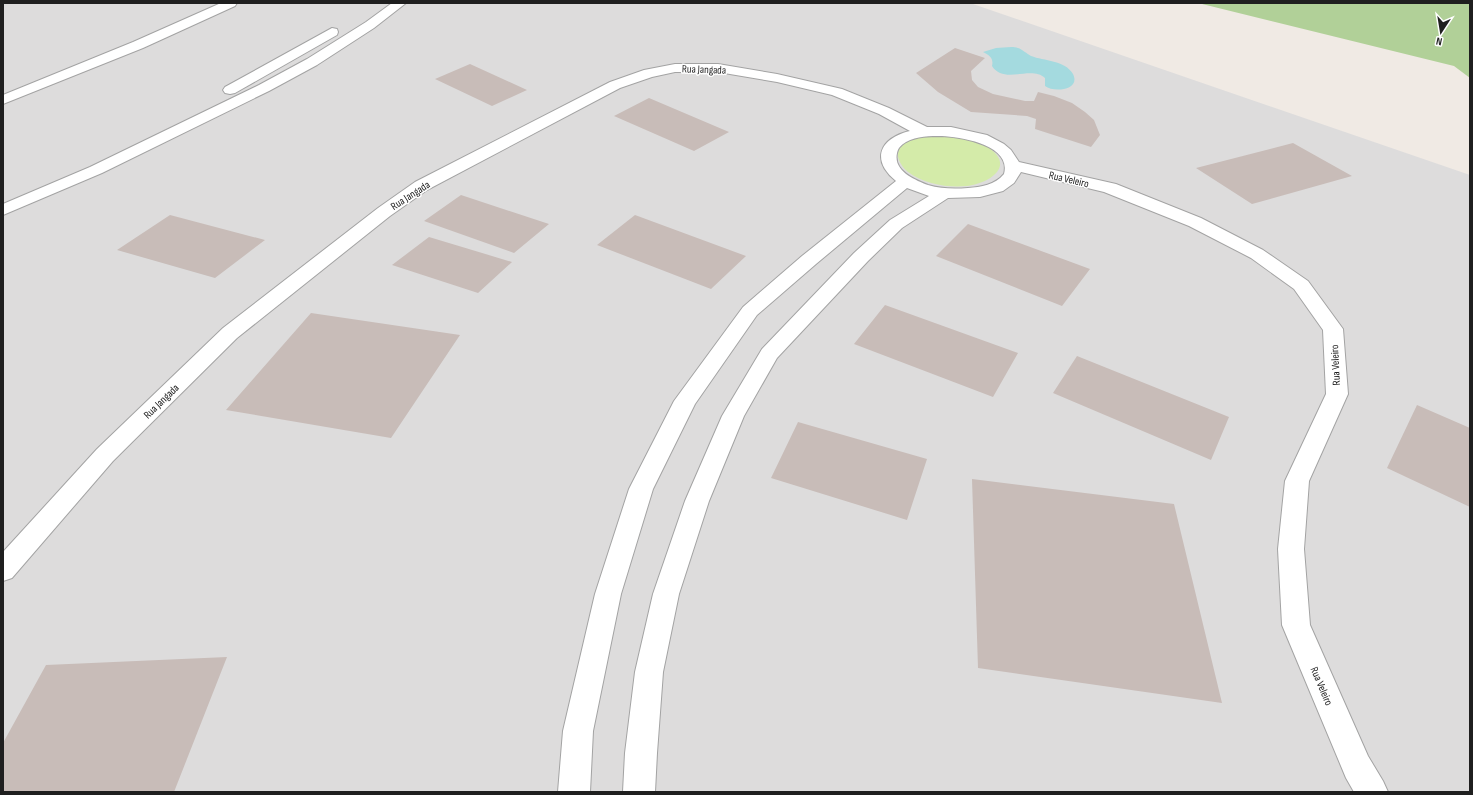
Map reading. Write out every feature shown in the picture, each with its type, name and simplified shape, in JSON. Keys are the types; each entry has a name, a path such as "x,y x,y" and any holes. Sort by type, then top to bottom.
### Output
{"street":[{"path":"3,100 138,45 231,3"},
{"path":"3,210 96,170 264,88 312,62 370,25 400,3"},
{"path":"127,140 230,90 341,26"},
{"name":"Rua Jangada","path":"3,570 105,455 230,333 384,212 421,186 615,85 649,73 675,68 718,68 777,78 837,92 884,111 924,132"},
{"path":"924,132 955,132 980,138 996,145 1008,155 1013,165 1012,176 1003,185 987,191 967,194 945,193 924,189 906,181 894,171 888,161 888,151 896,143 908,136 924,132"},
{"name":"Rua Veleiro","path":"1013,165 1110,188 1195,222 1250,250 1301,285 1333,329 1337,394 1297,481 1290,549 1296,625 1357,767 1372,792"},
{"path":"574,792 578,731 608,594 641,489 685,401 750,311 808,260 906,181"},
{"path":"639,792 641,753 650,672 666,594 697,500 733,416 769,354 861,257 896,224 945,193"}],"shaded area":[{"path":"3,3 970,3 1470,175 1470,792 3,792"}],"green space":[{"path":"1198,3 1470,3 1470,78 1454,66"},
{"path":"936,134 968,138 986,146 995,153 999,160 1000,166 997,172 992,177 976,184 967,186 944,186 921,180 905,170 899,160 898,153 900,148 910,140"}],"water":[{"path":"1016,47 1036,58 1060,63 1069,69 1073,74 1073,84 1065,89 1054,89 1045,86 1045,78 1039,75 1032,73 1010,75 1003,74 992,66 990,57 983,52 996,48"}],"building":[{"path":"955,48 985,58 971,71 972,80 978,87 993,94 1025,101 1034,101 1038,92 1072,103 1094,120 1100,135 1091,147 1035,129 1036,119 1027,116 971,112 938,92 916,73"},
{"path":"470,64 527,90 492,106 435,79"},
{"path":"649,98 729,132 694,151 614,116"},
{"path":"1293,143 1352,176 1252,204 1196,168"},
{"path":"461,195 549,224 514,253 424,221"},
{"path":"170,215 265,240 215,278 117,250"},
{"path":"635,215 746,256 711,289 597,245"},
{"path":"968,224 1090,269 1062,306 936,256"},
{"path":"429,237 512,262 478,293 392,265"},
{"path":"885,305 1018,353 993,397 854,344"},
{"path":"311,313 460,335 391,438 226,410"},
{"path":"1077,356 1229,417 1211,460 1053,393"},
{"path":"1417,405 1470,428 1470,507 1387,468"},
{"path":"798,422 927,459 907,520 771,478"},
{"path":"972,479 1174,504 1222,703 978,668"},
{"path":"227,657 174,792 3,792 3,743 46,665"}]}
